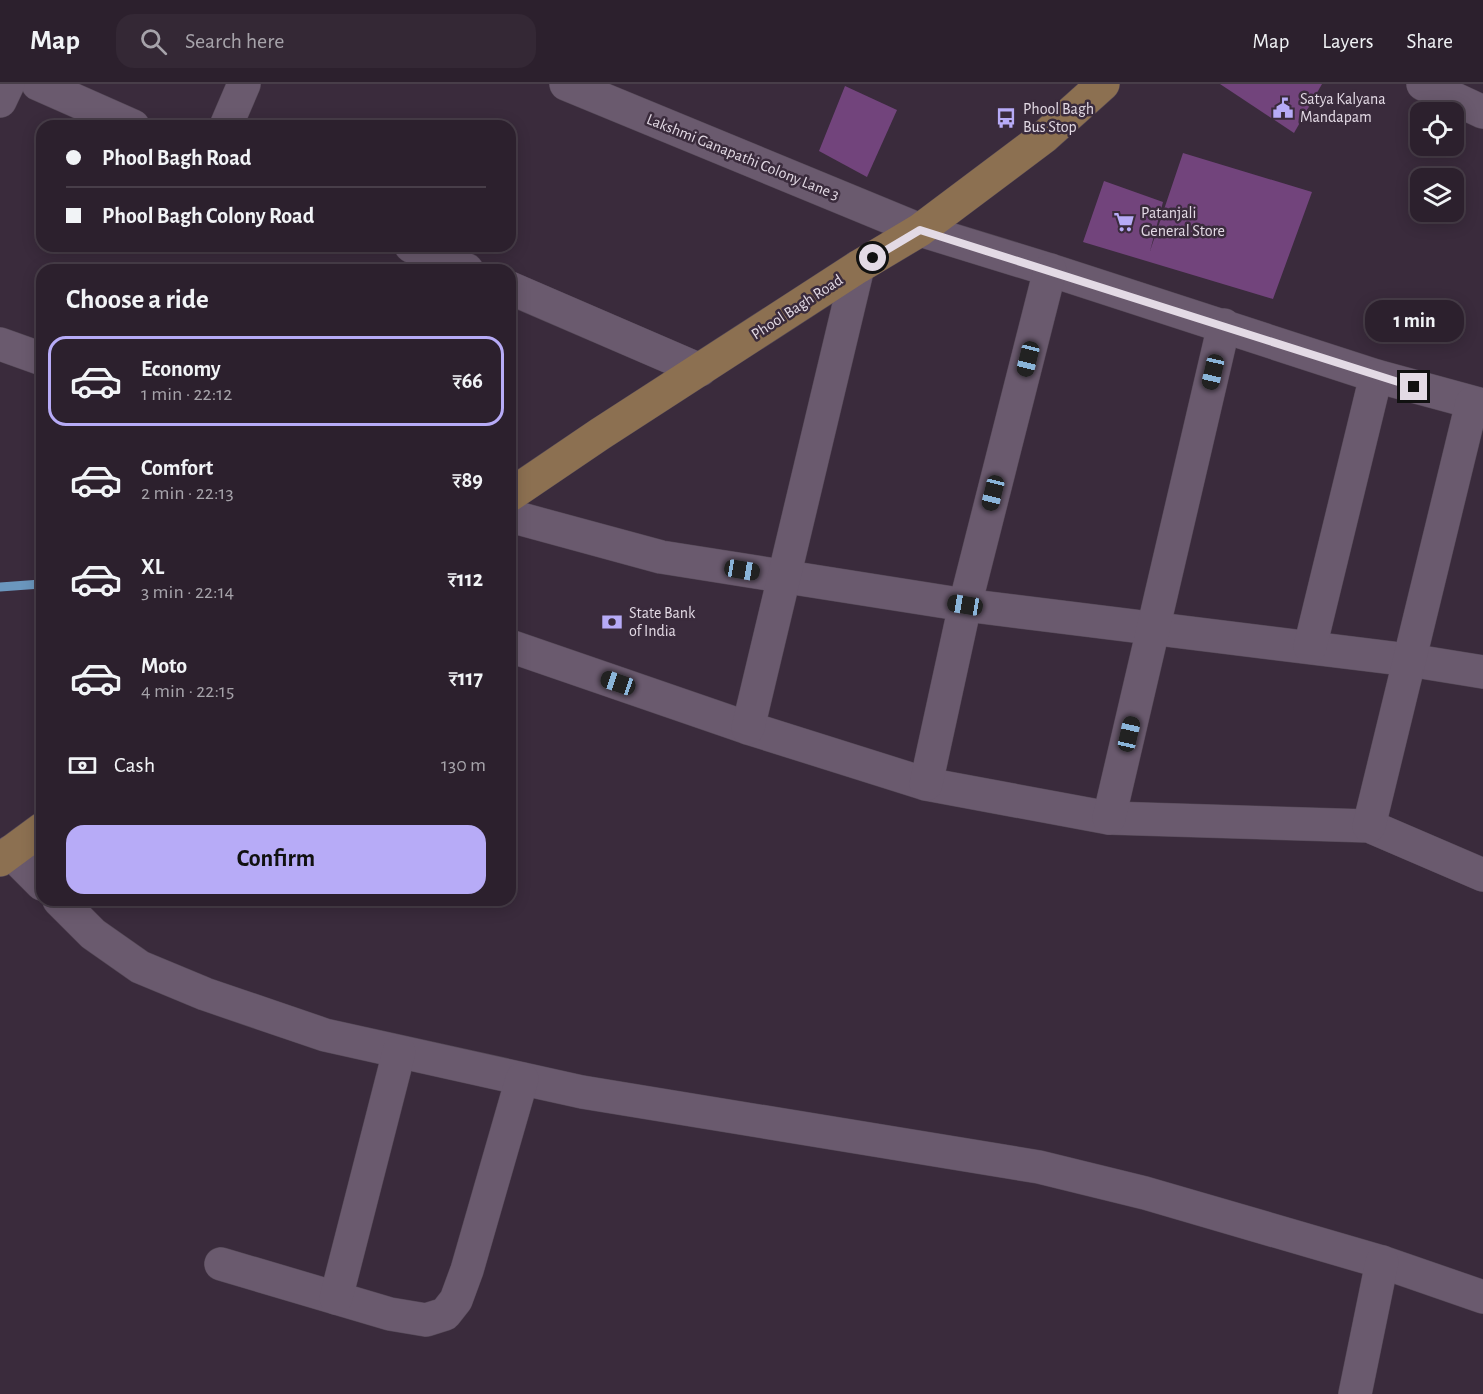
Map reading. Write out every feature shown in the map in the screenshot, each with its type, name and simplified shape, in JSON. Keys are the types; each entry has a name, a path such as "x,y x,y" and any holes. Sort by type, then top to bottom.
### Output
{"main road":[{"name":"Phool Bagh Road","path":"516,491 858,267 920,230 1044,137 1103,84"},
{"path":"5,856 36,833"}],"street":[{"path":"0,101 8,84"},
{"path":"38,84 120,120"},
{"path":"229,120 244,84"},
{"name":"Lakshmi Ganapathi Colony Lane 3","path":"566,84 920,230 1376,376 1477,404"},
{"path":"1423,84 1483,112"},
{"path":"425,252 453,264"},
{"path":"748,728 858,267"},
{"path":"926,784 965,605 1050,270"},
{"path":"516,291 700,370"},
{"path":"1109,818 1224,326"},
{"path":"0,344 36,357"},
{"path":"1310,647 1376,376"},
{"path":"1369,826 1409,660 1477,404"},
{"path":"516,518 661,557 965,605 1310,647 1483,672"},
{"path":"516,648 748,728 926,784 1109,818 1369,826 1483,875"},
{"path":"5,856 36,879"},
{"path":"65,906 93,934 140,967 205,994 325,1035 582,1092 1039,1167 1145,1192 1382,1262 1483,1297"},
{"path":"336,1298 399,1052"},
{"path":"221,1264 390,1314 426,1320 445,1314 456,1300 467,1270 522,1079"},
{"path":"1355,1394 1382,1262"}],"building":[{"name":"Satya Kalyana Mandapam","path":"1220,84 1322,84 1294,133"},
{"path":"845,86 897,110 867,177 819,151"},
{"path":"1183,153 1312,192 1273,299 1083,242 1104,181 1163,202 1150,251"}],"waterway":[{"path":"0,587 36,584"}],"place":[{"name":"Satya Kalyana Mandapam","path":"1283,108"},
{"name":"Phool Bagh Bus Stop","path":"1006,118"},
{"name":"Patanjali General Store","path":"1124,222"},
{"name":"State Bank of India","path":"612,622"}],"route":[{"path":"873,258 920,230 1414,387"}]}
